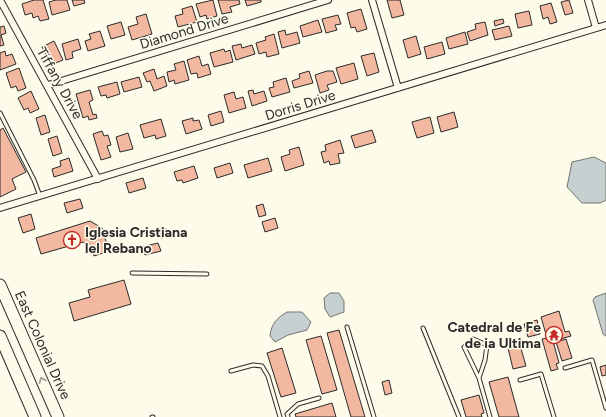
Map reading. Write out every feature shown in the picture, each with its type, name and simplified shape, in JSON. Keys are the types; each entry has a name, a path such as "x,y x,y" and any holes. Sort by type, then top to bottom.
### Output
{"highway":[{"name":"East Colonial Drive","path":"0,285 3,296 58,417"},
{"path":"0,336 35,417"}],"street":[{"name":"Tiffany Drive","path":"0,0 98,178"},
{"name":"Diamond Drive","path":"48,85 328,0"},
{"path":"372,0 398,88"},
{"path":"588,0 596,28"},
{"name":"Dorris Drive","path":"0,208 606,25"}],"lane":[{"path":"0,113 28,166 40,196"},
{"path":"132,273 207,274"},
{"path":"347,326 374,417"},
{"path":"423,328 459,417"},
{"path":"479,378 485,360 487,345 473,339 464,347 479,378 490,417"},
{"path":"565,368 592,360 606,408"},
{"path":"231,371 253,365 262,366 268,376 280,417"},
{"path":"520,380 541,374 554,417"},
{"path":"288,417 287,414 298,404 319,398"}],"shaded area":[{"path":"594,157 606,163 606,200 600,203 582,203 567,187 572,162"},
{"path":"330,293 339,293 344,301 344,312 330,317 325,309 324,298"},
{"path":"606,293 606,336 603,334 593,300 595,297"},
{"path":"287,312 302,312 311,322 307,330 288,335 275,342 270,336 273,325 277,319"}],"building":[{"path":"34,0 43,0 49,19 40,21 38,16 33,18 32,13 25,15 22,4"},
{"path":"56,0 67,0 70,10 52,15 49,2"},
{"path":"72,0 84,0 85,3 74,6"},
{"path":"213,0 217,16 207,19 206,15 200,17 196,4"},
{"path":"218,0 239,0 240,4 230,7 232,12 222,14"},
{"path":"245,0 261,0 261,2 247,6"},
{"path":"387,0 400,0 404,15 392,18"},
{"path":"569,0 573,13 565,15 561,2"},
{"path":"551,3 557,22 550,24 548,17 543,19 540,6"},
{"path":"192,6 197,22 178,27 175,16 183,14 182,9"},
{"path":"361,9 367,29 357,32 355,27 351,28 347,13"},
{"path":"529,11 532,25 518,28 515,14"},
{"path":"146,14 152,34 132,40 128,27 138,24 136,17"},
{"path":"338,15 341,24 335,25 337,30 326,33 322,19"},
{"path":"503,19 504,23 495,26 494,21"},
{"path":"318,20 322,32 303,37 300,26"},
{"path":"121,22 125,35 111,39 107,26"},
{"path":"485,22 488,35 470,41 467,32 476,29 475,24"},
{"path":"4,26 6,33 1,35 4,45 0,46 0,27"},
{"path":"509,26 512,36 495,40 492,30"},
{"path":"285,30 286,35 297,32 300,43 282,48 278,32"},
{"path":"100,31 105,46 88,51 85,41 91,39 89,34"},
{"path":"465,32 468,44 449,49 446,38"},
{"path":"274,34 279,54 267,57 266,52 259,54 256,43 266,40 265,37"},
{"path":"416,36 421,54 408,58 403,40"},
{"path":"78,39 81,49 72,52 73,58 66,60 62,44"},
{"path":"54,41 63,60 51,65 42,47"},
{"path":"442,42 445,54 427,59 424,47"},
{"path":"241,44 242,48 252,45 255,54 236,60 232,46"},
{"path":"224,49 225,52 230,50 233,62 214,67 210,53"},
{"path":"5,51 6,56 12,54 16,64 0,70 0,53"},
{"path":"374,53 379,72 367,76 361,56"},
{"path":"199,56 202,66 208,64 211,74 198,78 197,73 191,74 187,60"},
{"path":"184,61 189,80 175,84 174,80 169,82 167,72 176,70 174,64"},
{"path":"354,63 358,79 341,84 336,68"},
{"path":"19,68 26,88 18,91 16,86 11,88 6,73"},
{"path":"154,69 157,79 164,76 167,86 154,91 150,81 147,82 143,73"},
{"path":"309,71 313,83 294,88 292,81 300,78 299,74"},
{"path":"327,71 333,71 337,82 327,85 329,90 320,93 315,75"},
{"path":"139,77 142,87 124,92 121,82"},
{"path":"286,78 290,92 272,97 269,88 274,87 273,82"},
{"path":"117,82 120,94 107,98 106,95 101,96 98,87"},
{"path":"90,90 93,100 89,102 93,115 96,114 97,118 89,120 88,116 83,118 76,94"},
{"path":"253,90 254,94 264,91 267,101 252,106 248,91"},
{"path":"31,91 39,109 30,113 28,108 24,110 18,98"},
{"path":"234,92 236,99 243,97 246,108 229,113 224,95"},
{"path":"221,111 224,122 211,126 208,115"},
{"path":"454,112 458,127 441,132 437,117"},
{"path":"45,115 50,132 41,135 36,118"},
{"path":"430,117 434,133 417,138 412,122"},
{"path":"193,118 193,121 199,120 202,129 186,134 182,121"},
{"path":"161,119 166,136 156,139 155,135 144,138 140,125"},
{"path":"3,128 26,172 12,179 16,189 0,197 0,130"},
{"path":"372,130 376,142 355,148 351,136"},
{"path":"102,131 104,136 108,135 111,145 107,146 111,157 101,160 93,134"},
{"path":"128,133 133,149 120,152 116,137"},
{"path":"57,136 62,153 53,156 48,139"},
{"path":"340,140 344,153 338,154 340,163 330,165 329,161 324,163 321,152 326,151 325,145"},
{"path":"299,147 304,165 285,171 281,157 290,154 289,150"},
{"path":"69,158 73,171 54,177 52,169 61,166 60,161"},
{"path":"268,158 272,171 248,178 244,165"},
{"path":"230,163 233,173 217,178 214,168"},
{"path":"194,166 198,178 183,183 182,180 177,181 174,172"},
{"path":"143,178 146,188 129,193 126,183"},
{"path":"80,199 83,208 67,213 64,203"},
{"path":"263,204 266,215 259,217 256,206"},
{"path":"31,214 35,229 23,233 18,218"},
{"path":"275,218 278,228 265,232 262,222"},
{"path":"90,221 102,228 109,251 94,256 91,247 83,242 41,254 36,238"},
{"path":"166,229 168,236 162,238 160,231"},
{"path":"158,243 161,251 145,255 142,247"},
{"path":"124,280 131,304 74,321 69,303 90,297 88,290"},
{"path":"559,311 565,332 569,331 571,336 553,341 559,363 556,364 558,369 551,371 542,339 547,338 541,317"},
{"path":"537,320 540,334 528,337 524,324"},
{"path":"339,330 365,417 351,417 327,333"},
{"path":"321,336 337,390 322,394 306,340"},
{"path":"566,339 572,358 562,361 556,342"},
{"path":"520,345 526,366 513,369 508,348"},
{"path":"282,348 296,393 281,397 267,353"},
{"path":"606,365 606,375 602,376 600,367"},
{"path":"508,377 519,417 499,417 489,382"},
{"path":"389,380 392,393 385,395 382,382"},
{"path":"479,395 484,413 481,414 482,417 466,417 461,400"},
{"path":"332,403 336,417 296,417 295,414"}],"place":[{"name":"Iglesia Cristiana lel Rebano","path":"72,240"},
{"name":"Catedral de Fe de ia Ultima","path":"554,335"}]}
